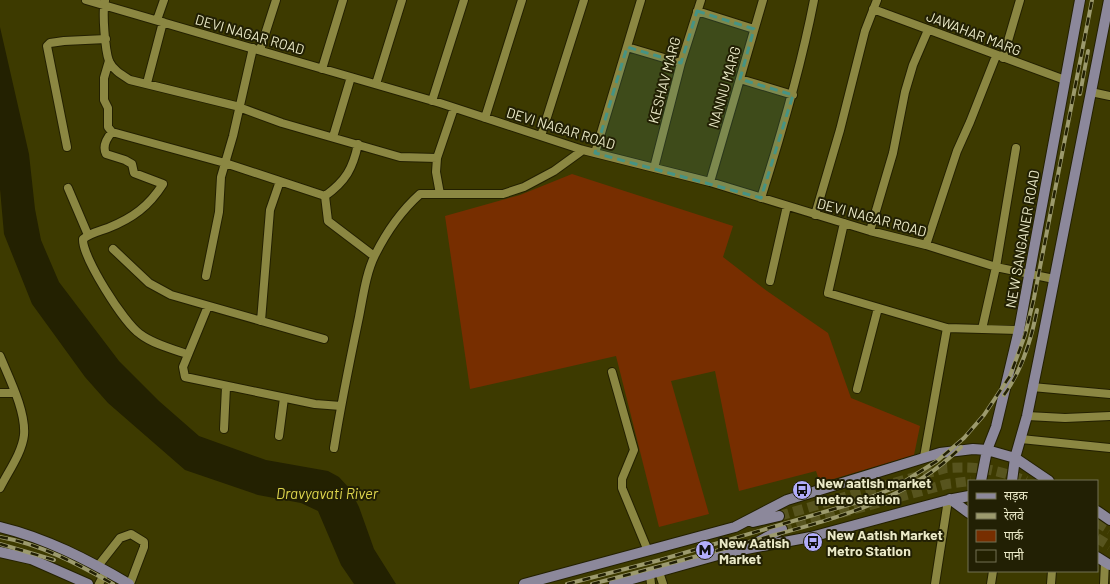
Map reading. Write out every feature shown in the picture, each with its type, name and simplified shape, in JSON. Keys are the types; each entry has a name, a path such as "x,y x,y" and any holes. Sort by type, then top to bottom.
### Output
{"main road":[{"name":"NEW SANGANER ROAD","path":"981,480 986,450 996,427 1019,330 1080,0"},
{"path":"1012,480 1015,458 1026,416 1091,92 1108,21 1109,0"},
{"path":"735,527 788,500 924,457 973,449 986,450 1015,458 1048,480"},
{"path":"620,583 653,577 748,548 811,537 949,499 968,496"},
{"path":"949,499 968,512"},
{"path":"1098,512 1110,520"},
{"path":"524,584 779,516"},
{"path":"0,527 54,545 129,584"},
{"path":"748,548 782,529"},
{"path":"0,552 30,559 88,584"}],"street":[{"name":"DEVI NAGAR ROAD","path":"86,0 105,2 160,21 432,101 584,150 710,182 844,224 926,245 996,267 1054,279"},
{"path":"147,83 164,0"},
{"path":"206,276 219,212 221,177 256,49 276,0"},
{"path":"322,68 343,0"},
{"path":"376,84 402,0"},
{"path":"432,101 464,0"},
{"path":"485,118 522,0"},
{"path":"540,136 584,0"},
{"path":"595,152 641,0"},
{"name":"KESHAV MARG","path":"654,168 681,63 701,0"},
{"name":"NANNU MARG","path":"710,182 763,0"},
{"path":"761,198 793,94 806,45 814,0"},
{"path":"815,215 840,130 865,31 877,0"},
{"path":"926,245 957,151 1000,57 1020,0"},
{"path":"105,2 106,39 109,61 104,78 104,95 108,108 108,126 112,132 225,163 325,196"},
{"name":"JAWAHAR MARG","path":"873,9 1065,80"},
{"path":"697,11 754,29"},
{"path":"870,231 893,152 909,78 928,30"},
{"path":"67,147 47,46 50,43 64,41 106,39"},
{"path":"627,47 681,63"},
{"path":"109,61 117,72 130,80 147,83 239,108 282,123 400,157 437,158"},
{"path":"333,137 351,77"},
{"path":"740,80 793,94"},
{"path":"1091,92 1110,96"},
{"path":"440,194 436,172 437,158 454,108"},
{"path":"112,132 106,140 104,150 106,154 125,160 132,164 134,173 164,184 153,200 140,211 110,227 88,235 82,239 82,244 93,267 130,326 154,342 188,354"},
{"path":"325,196 338,187 351,170 358,144"},
{"path":"982,329 996,267 1016,148"},
{"path":"334,448 365,288 374,256 393,225 409,204 420,194 502,194 524,187 554,171 584,150"},
{"path":"261,321 270,210 280,181"},
{"path":"68,188 88,235"},
{"path":"325,196 328,221 374,256"},
{"path":"770,282 787,206"},
{"path":"844,224 828,293 947,328 1019,330"},
{"path":"113,249 149,283 171,295 324,339"},
{"path":"208,306 183,367 185,377 226,387 315,404 341,406"},
{"path":"857,389 878,308"},
{"path":"924,457 947,328"},
{"path":"0,356 15,393 22,418 24,436 0,488"},
{"path":"612,372 634,450 624,470 622,488 648,551"},
{"path":"224,429 226,387"},
{"path":"1032,387 1110,394"},
{"path":"0,393 15,393"},
{"path":"279,436 284,398"},
{"path":"1026,416 1064,418 1110,416"},
{"path":"1020,439 1110,448"},
{"path":"935,584 949,499"},
{"path":"99,584 102,569 120,538 131,534 144,542 144,547 129,584"},
{"path":"1104,562 1104,584"},
{"path":"991,584 993,572"},
{"path":"1051,584 1052,572"},
{"path":"653,577 663,584"}],"highlighted area":[{"path":"697,11 754,29 740,79 793,95 761,198 595,153 627,47 681,63"}],"green space":[{"path":"572,174 733,226 723,257 767,291 828,333 851,398 920,426 914,455 820,483 816,471 739,491 715,371 671,381 709,514 659,527 616,356 470,389 445,216 520,195"}],"water":[{"name":"Dravyavati River","path":"0,27 29,154 35,209 41,240 59,282 119,361 159,401 199,436 266,460 328,471 339,477 350,489 359,507 374,549 396,584 354,584 341,565 318,511 301,503 258,495 185,470 108,403 85,377 32,304 4,234 0,189"}],"tunnel":[{"path":"779,516 946,468 986,469 1023,480"},
{"path":"782,529 947,484 968,481"},
{"path":"1098,523 1110,530"},
{"path":"1098,539 1110,546"}],"railway":[{"path":"567,584 660,560 858,502 894,488 937,461 964,438 984,415 1010,376 1025,335 1034,298 1092,0"},
{"path":"1080,94 1088,51"},
{"path":"1004,395 1016,376 1025,355 1037,310"},
{"path":"592,584 831,519 860,509 914,484 938,467 961,447"},
{"path":"0,537 30,544 72,562 113,584"},
{"path":"0,544 54,560"}],"place":[{"name":"New aatish market metro station","path":"802,490"},
{"name":"New Aatish Market Metro Station","path":"813,542"},
{"name":"New Aatish Market","path":"705,550"}]}
